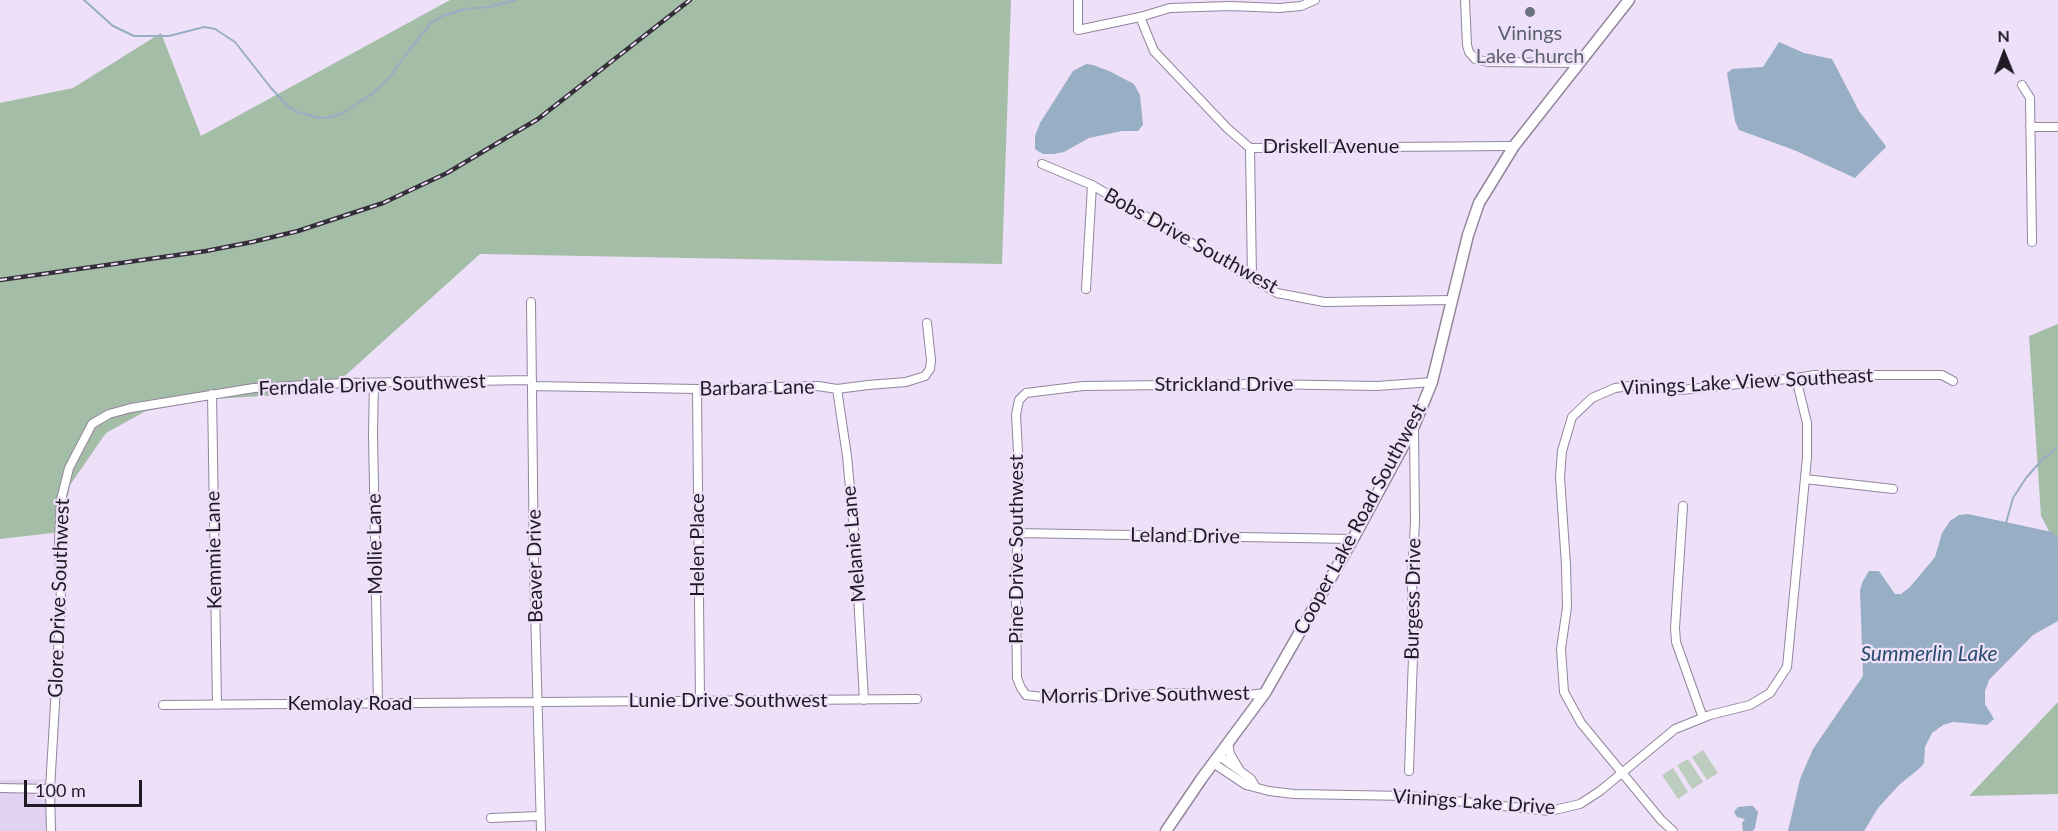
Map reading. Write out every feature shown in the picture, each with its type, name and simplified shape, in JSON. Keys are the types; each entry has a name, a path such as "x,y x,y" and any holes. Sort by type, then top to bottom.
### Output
{"street":[{"path":"1078,0 1078,30 1170,8 1230,6 1279,8 1301,6 1315,0"},
{"path":"1465,0 1467,45 1475,59 1488,62 1578,63"},
{"name":"Cooper Lake Road Southwest","path":"1166,831 1265,693 1414,426 1432,382 1468,235 1479,203 1514,146 1629,0"},
{"name":"Driskell Avenue","path":"1140,17 1154,51 1227,128 1250,148 1514,146"},
{"path":"2022,85 2031,98 2032,242"},
{"path":"2030,127 2058,127"},
{"path":"1250,148 1252,278"},
{"name":"Bobs Drive Southwest","path":"1042,164 1092,185 1277,292 1324,302 1452,300"},
{"path":"1086,289 1092,185"},
{"name":"Beaver Drive","path":"531,302 541,831"},
{"name":"Barbara Lane","path":"532,383 697,389 818,386 837,389 868,384 906,382 926,376 931,360 927,323"},
{"name":"Vinings Lake View Southeast","path":"1673,831 1661,820 1581,723 1564,692 1561,649 1567,607 1560,477 1562,451 1572,417 1592,398 1615,388 1650,385 1681,390 1815,375 1942,375 1953,381"},
{"name":"Vinings Lake Drive","path":"1216,759 1246,785 1269,791 1294,794 1408,796 1550,811 1580,804 1676,729 1703,718 1750,705 1770,693 1787,667 1808,457 1807,423 1796,378"},
{"name":"Strickland Drive","path":"1019,400 1026,393 1083,386 1261,384 1377,386 1432,382"},
{"name":"Mollie Lane","path":"374,383 378,704"},
{"name":"Ferndale Drive Southwest","path":"212,394 312,384 532,383"},
{"name":"Helen Place","path":"697,389 700,701"},
{"name":"Melanie Lane","path":"837,389 847,456 855,542 864,700"},
{"name":"Kemmie Lane","path":"212,394 217,705"},
{"name":"Glore Drive Southwest","path":"51,831 50,789 61,601 60,519 64,484 69,468 92,424 109,414 212,394"},
{"name":"Pine Drive Southwest","path":"1019,400 1016,415 1019,471 1017,678 1026,695"},
{"name":"Burgess Drive","path":"1409,771 1415,522 1414,426"},
{"path":"1805,479 1893,489"},
{"path":"1683,506 1676,642 1703,718"},
{"name":"Leland Drive","path":"1017,533 1353,539"},
{"name":"Morris Drive Southwest","path":"1026,695 1043,698 1265,693"},
{"name":"Lunie Drive Southwest","path":"538,703 917,699"},
{"name":"Kemolay Road","path":"163,705 538,703"},
{"path":"1228,742 1230,754 1241,772"},
{"path":"1216,759 1241,772 1251,779 1255,786"},
{"path":"0,788 50,789"},
{"path":"491,818 540,816"}],"shaded area":[{"path":"51,779 57,831 0,831 0,780"}],"green space":[{"path":"450,0 1011,0 1002,264 480,254 327,392 213,399 146,411 106,433 70,485 61,532 0,539 0,103 73,88 161,33 201,136"},
{"path":"2058,324 2058,548 2041,516 2029,336"},
{"path":"2058,702 2058,794 1969,796"},
{"path":"1703,750 1718,773 1707,780 1692,757"},
{"path":"1688,759 1703,782 1692,789 1677,765"},
{"path":"1673,768 1688,792 1678,799 1662,775"}],"water":[{"path":"1779,42 1804,53 1832,59 1859,111 1885,145 1886,147 1855,178 1794,150 1739,130 1735,121 1727,73 1732,69 1763,67"},
{"path":"1086,64 1109,71 1134,84 1140,95 1143,125 1138,131 1122,131 1089,138 1064,152 1043,154 1035,149 1035,136 1040,123 1073,71"},
{"name":"Summerlin Lake","path":"1968,514 2052,532 2058,538 2058,621 2033,635 1989,680 1985,691 1985,704 1994,719 1987,725 1953,722 1943,725 1932,733 1925,747 1924,763 1878,808 1864,831 1788,831 1800,779 1813,749 1863,676 1860,590 1863,581 1869,571 1879,571 1895,594 1901,594 1910,587 1935,557 1942,533 1950,521 1959,515"},
{"path":"1753,806 1758,812 1755,828 1753,831 1743,831 1742,823 1745,819 1737,817 1734,812 1738,807"}],"waterway":[{"path":"84,0 113,26 134,36 169,36 204,27 215,29 235,42 288,106 297,112 320,118 343,113 372,94 389,78 432,22 442,16 465,9 489,7 516,0"},
{"path":"2006,523 2013,498 2026,478 2058,447"}],"railway":[{"path":"0,280 206,251 252,242 298,231 383,203 447,173 538,119 690,0"}],"place":[{"name":"Vinings Lake Church","path":"1530,12"}]}
